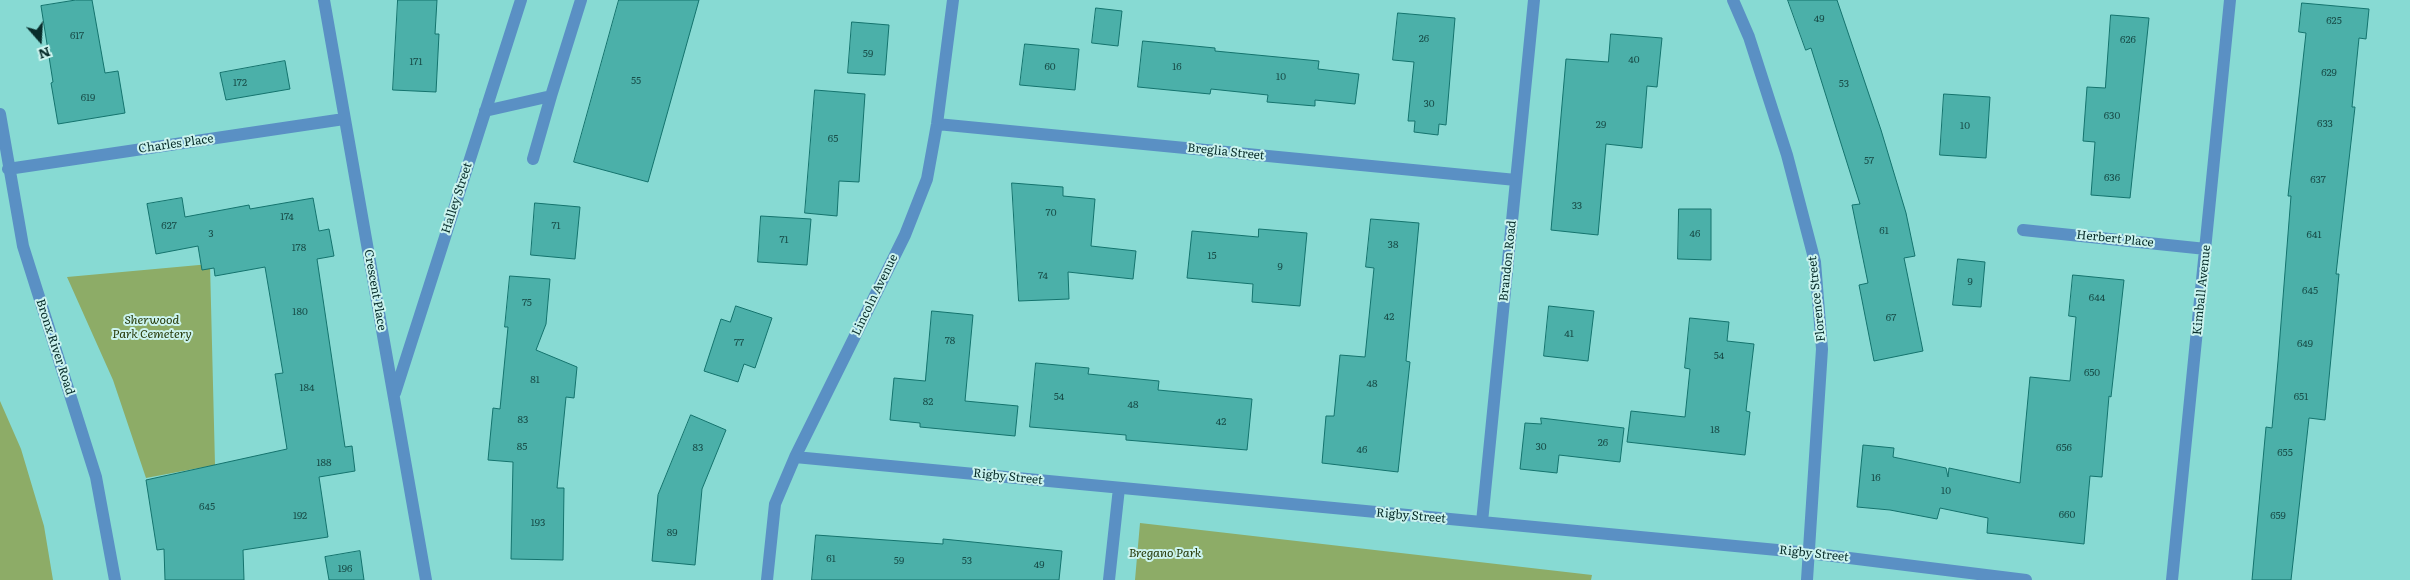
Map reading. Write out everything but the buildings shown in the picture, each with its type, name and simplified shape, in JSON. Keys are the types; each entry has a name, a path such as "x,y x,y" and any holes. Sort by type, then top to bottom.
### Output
{"street":[{"name":"Crescent Place","path":"324,0 426,580"},
{"name":"Halley Street","path":"394,396 521,0"},
{"path":"533,159 581,0"},
{"name":"Lincoln Avenue","path":"767,580 775,504 795,457 905,235 926,179 937,124 954,0"},
{"name":"Brandon Road","path":"1482,522 1534,0"},
{"name":"Florence Street","path":"1733,0 1749,37 1787,155 1815,262 1822,349 1807,580"},
{"name":"Kimball Avenue","path":"2172,580 2230,0"},
{"path":"485,112 551,96"},
{"name":"Bronx River Road","path":"0,114 8,169 23,246 96,477 115,580"},
{"name":"Charles Place","path":"8,169 344,119"},
{"name":"Breglia Street","path":"937,124 1516,180"},
{"name":"Herbert Place","path":"2023,230 2206,249"},
{"name":"Rigby Street","path":"795,457 1809,553 2026,580"},
{"path":"1109,580 1119,488"}],"green space":[{"name":"Sherwood Park Cemetery","path":"210,264 215,465 146,478 113,380 67,277"},
{"path":"0,401 21,449 44,526 53,580 0,580"},
{"name":"Bregano Park","path":"1140,523 1592,575 1591,580 1135,580"}]}
